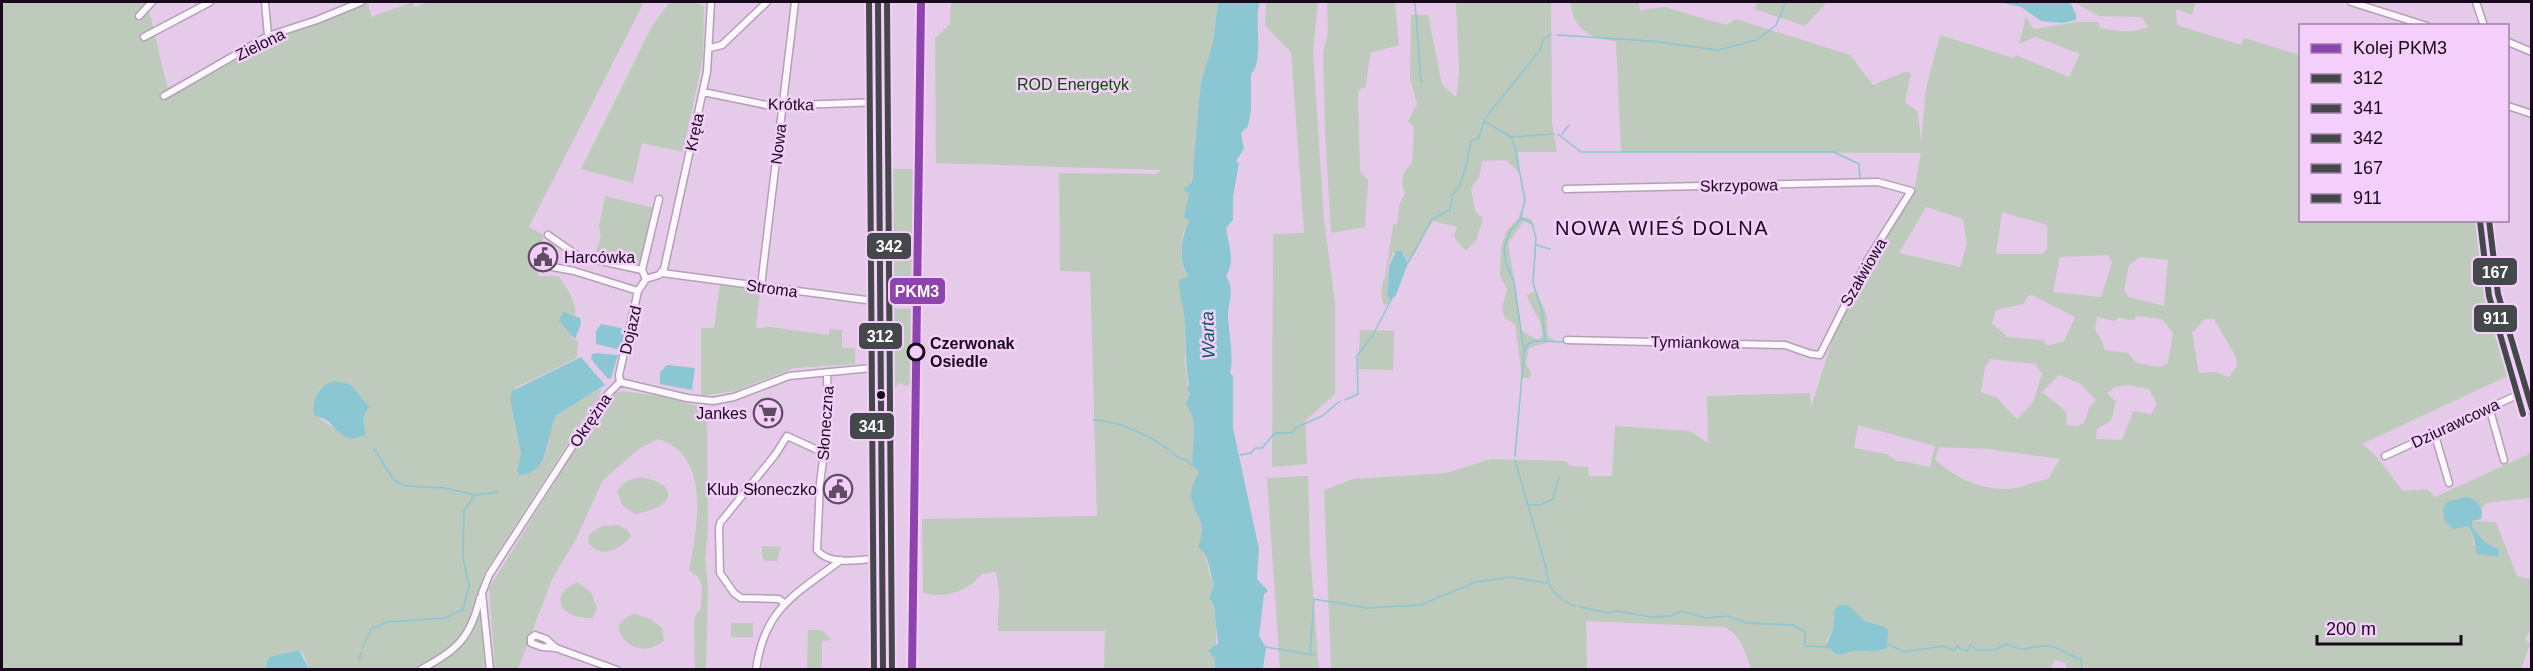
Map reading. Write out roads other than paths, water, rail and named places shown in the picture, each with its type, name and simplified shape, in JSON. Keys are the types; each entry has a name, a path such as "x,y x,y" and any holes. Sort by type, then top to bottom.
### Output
{"main road":[{"path":"878,2 883,669"}],"street":[{"path":"139,16 152,2"},
{"path":"144,37 210,2"},
{"path":"265,2 268,36"},
{"name":"Zielona","path":"164,96 268,36 361,2"},
{"name":"Kręta","path":"662,273 703,92 710,48 711,2"},
{"path":"710,48 722,45 767,2"},
{"name":"Nowa","path":"761,286 795,2"},
{"path":"2351,2 2421,24"},
{"path":"2476,2 2483,24"},
{"path":"2509,42 2532,52"},
{"name":"Krótka","path":"703,92 771,106 880,102"},
{"path":"2509,106 2532,114"},
{"name":"Skrzypowa","path":"1566,189 1878,182 1911,191"},
{"name":"Szałwiowa","path":"1820,355 1867,261 1911,191"},
{"path":"659,199 642,270 646,279 662,273"},
{"path":"2488,222 2495,283 2532,411"},
{"path":"548,235 578,256 642,270"},
{"path":"574,271 578,256"},
{"path":"542,265 574,271 638,291"},
{"name":"Stroma","path":"662,273 881,302"},
{"name":"Dojazd","path":"620,382 619,375 638,291 646,279"},
{"name":"Tymiankowa","path":"1567,339 1785,345 1820,355"},
{"name":"Okrężna","path":"420,669 459,646 472,625 489,575 603,399 620,382 687,398 713,401 743,394 782,377 882,367"},
{"name":"Słoneczna","path":"827,372 828,422 816,546 820,554 841,560"},
{"name":"Dziurawcowa","path":"2385,456 2527,388"},
{"path":"2488,407 2504,460"},
{"path":"2434,432 2449,483"},
{"path":"784,603 779,599 741,598 734,594 720,573 720,523 775,455 786,436 824,453"},
{"path":"756,669 763,634 784,603 841,560 882,558"},
{"path":"482,593 490,669"},
{"path":"556,648 617,669"}],"water":[{"name":"Warta","path":"1218,2 1260,2 1257,60 1251,74 1251,110 1248,126 1241,133 1244,149 1236,161 1239,163 1233,197 1233,220 1226,228 1231,259 1226,276 1231,289 1228,314 1230,373 1233,376 1233,428 1259,549 1257,579 1268,591 1264,594 1259,636 1266,647 1263,669 1215,669 1215,659 1208,650 1218,644 1214,607 1209,597 1214,586 1206,554 1198,547 1202,530 1201,522 1191,498 1199,472 1192,465 1194,425 1186,404 1190,394 1187,389 1189,385 1185,323 1179,286 1179,280 1188,276 1183,263 1182,249 1189,221 1184,217 1189,194 1183,190 1192,182 1201,82 1213,42"},
{"path":"1998,2 2070,2 2076,14 2076,20 2062,23 2041,21 2021,7"},
{"path":"1396,251 1402,251 1408,263 1396,295 1391,300 1387,296 1389,266"},
{"path":"563,312 580,318 581,323 575,339 559,321"},
{"path":"601,324 626,329 622,347 617,349 596,344 596,331"},
{"path":"592,354 618,355 611,378 608,379 591,359"},
{"path":"581,357 605,385 557,415 543,460 530,473 519,475 517,471 521,453 510,398 512,391"},
{"path":"667,365 695,368 692,390 660,384 660,372"},
{"path":"335,381 351,385 369,407 363,419 366,434 354,439 349,438 328,421 314,415 315,398 320,389"},
{"path":"2466,497 2477,502 2482,511 2481,519 2472,521 2472,527 2485,542 2499,550 2498,557 2477,554 2473,534 2468,526 2453,529 2444,520 2443,507 2449,501"},
{"path":"1839,605 1848,605 1865,621 1885,627 1888,631 1887,648 1835,654 1831,649 1825,648 1833,630 1834,611"},
{"path":"299,650 309,669 268,669 266,666 269,657"}],"waterway":[{"path":"1415,2 1421,82"},
{"path":"1557,35 1651,41 1718,50 1757,40 1776,25 1786,2"},
{"path":"1487,116 1540,50 1543,40 1551,34"},
{"path":"1408,263 1431,220 1450,210 1452,196 1460,185 1466,166 1471,141 1478,139 1485,119"},
{"path":"1484,121 1511,137 1525,200 1520,220 1510,231 1504,249 1506,264 1514,281 1524,352 1515,456"},
{"path":"1562,134 1569,125"},
{"path":"1511,137 1554,134"},
{"path":"1558,134 1581,152 1834,152 1859,164 1860,178"},
{"path":"1520,218 1532,223 1536,238 1533,283 1542,310 1545,341"},
{"path":"1536,245 1550,249"},
{"path":"1345,400 1358,394 1357,356 1373,335 1391,300"},
{"path":"1524,352 1528,344 1534,341 1565,342"},
{"path":"1240,455 1251,453 1255,448 1262,448 1275,433 1292,433 1295,428 1322,416 1340,401"},
{"path":"1093,420 1111,422 1139,432 1192,465"},
{"path":"374,449 394,480 405,486 445,488 475,495"},
{"path":"1515,460 1548,581 1558,596 1575,606"},
{"path":"1529,505 1540,505 1553,499 1559,476"},
{"path":"363,647 371,629 388,622 444,618 463,610 469,586 463,558 464,511 475,495 498,492"},
{"path":"1310,655 1314,599 1367,608 1420,605 1476,582 1512,577 1547,583"},
{"path":"1580,607 1608,613 1617,611 1651,617 1671,616 1682,611 1705,618 1728,616 1747,623 1793,625 1805,632 1805,646 1826,647"},
{"path":"1888,644 1904,652 1943,646 1954,651 1958,645 1960,649 1967,651 1971,645 1977,650 1994,650 2008,644 2020,649 2049,646 2081,659 2082,670"},
{"path":"1266,647 1315,655"},
{"path":"359,660 361,652"}],"rail line":[{"name":"PKM3","path":"912,670 921,2"}],"place":[{"name":"Harcówka","path":"543,257"},
{"name":"Czerwonak Osiedle","path":"916,352"},
{"name":"Jankes","path":"768,413"},
{"name":"Klub Słoneczko","path":"838,489"}],"district":[{"name":"NOWA WIEŚ DOLNA","path":"1662,228"}],"park label":[{"name":"ROD Energetyk","path":"1073,84"}]}
